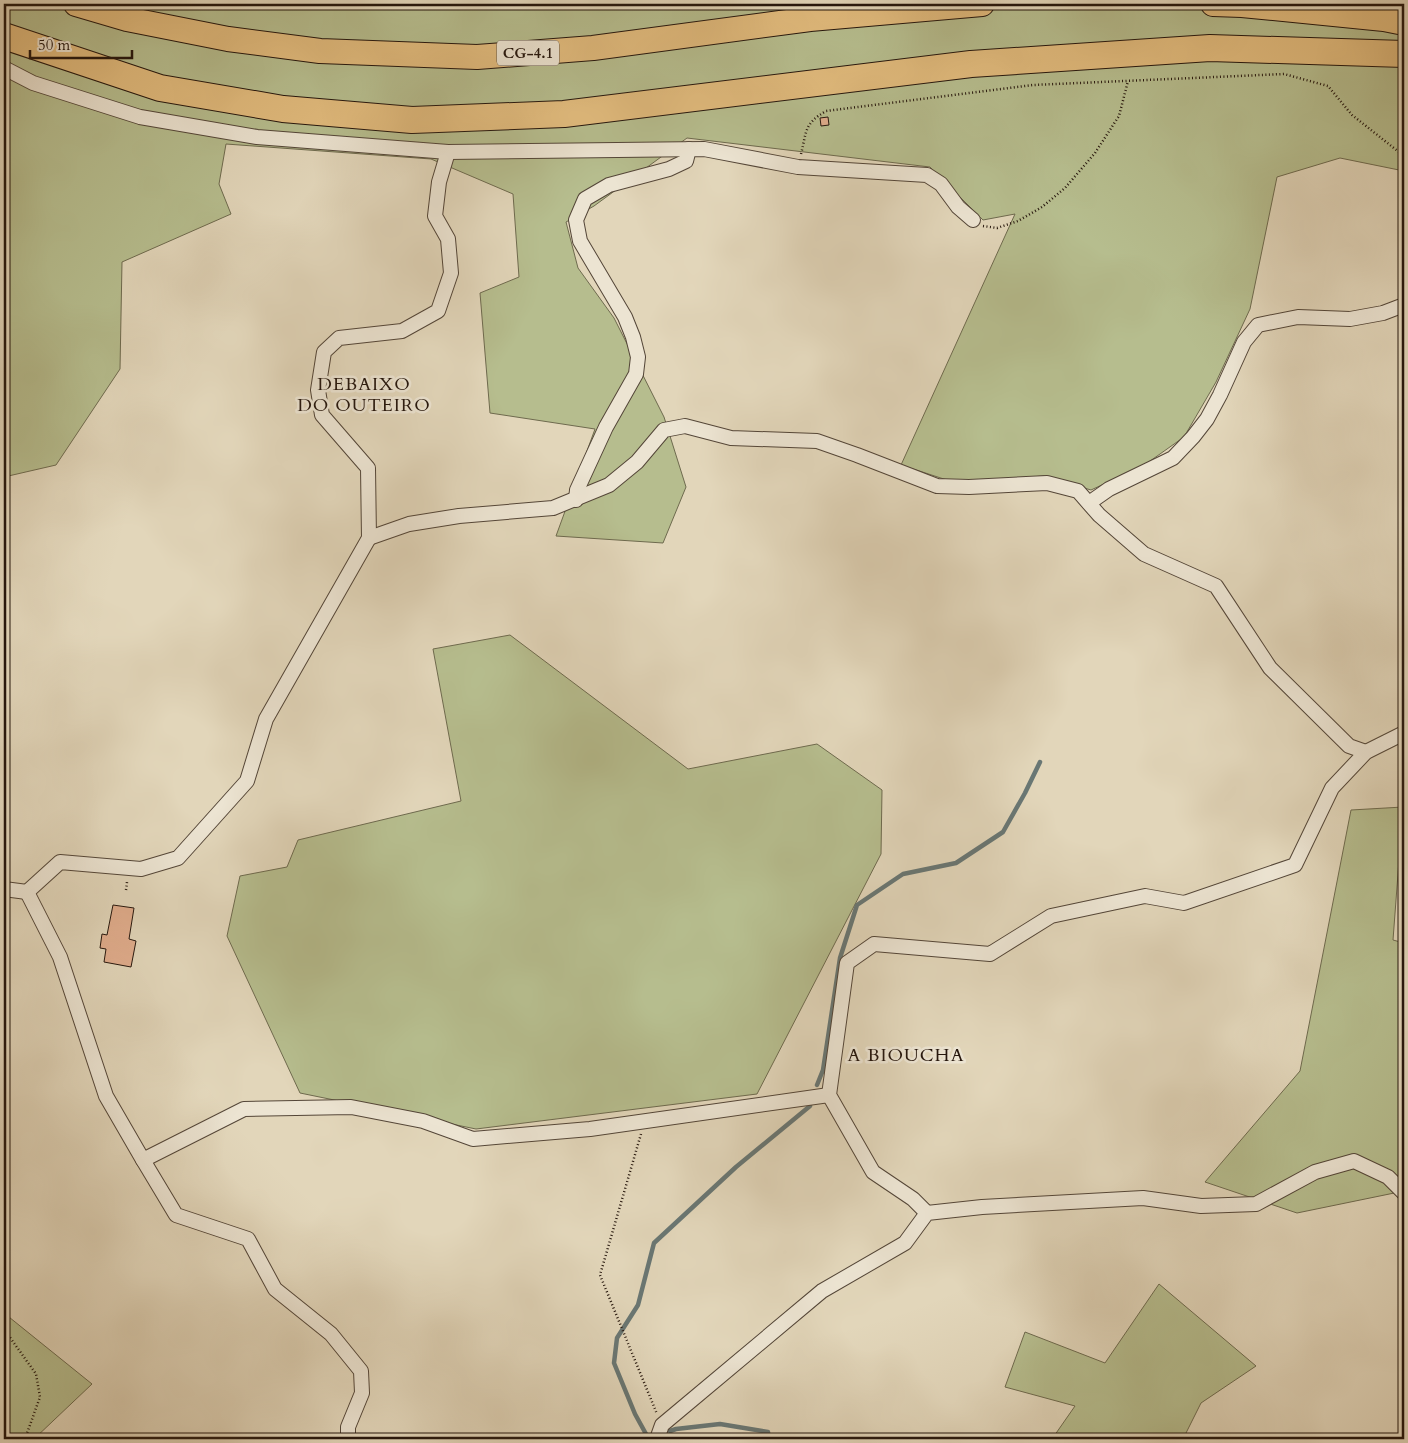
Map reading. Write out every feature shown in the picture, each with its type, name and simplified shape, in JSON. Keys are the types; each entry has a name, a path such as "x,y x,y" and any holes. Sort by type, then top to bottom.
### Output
{"highway":[{"name":"CG-4.1","path":"76,4 127,19 228,39 320,51 476,57 593,48 810,19 982,4"},
{"path":"1213,4 1280,9 1404,23"},
{"path":"4,36 160,88 283,109 412,120 564,114 971,64 1210,48 1404,54"}],"street":[{"path":"4,68 34,82 140,117 257,137 448,152 704,149 798,167 927,175 941,184 958,207 973,220"},
{"path":"576,500 577,490 606,428 636,374 638,357 625,317 580,241 576,220 585,199 609,185 669,169 686,161 689,149"},
{"path":"4,889 27,892 60,862 141,869 180,861 247,781 266,719 369,538 368,468 322,415 318,390 324,352 339,338 402,332 438,312 451,273 448,239 435,216 439,182 448,152"},
{"path":"1089,503 1109,489 1173,458 1193,437 1207,419 1220,395 1244,342 1258,325 1298,317 1350,319 1383,314 1404,305"},
{"path":"369,538 409,524 459,516 553,508 576,500 609,485 638,462 664,430 685,426 730,438 817,441 937,486 969,488 1047,483 1078,491 1099,515 1144,554 1216,586 1270,668 1349,746 1366,752"},
{"path":"927,1213 914,1199 873,1172 829,1095 847,963 874,944 990,954 1050,916 1145,896 1184,903 1295,865 1332,788 1366,752 1404,733"},
{"path":"27,892 60,957 106,1096 176,1215 248,1239 275,1289 331,1334 361,1371 362,1393 348,1427 348,1439"},
{"path":"143,1160 244,1109 351,1108 423,1121 473,1139 590,1129 829,1095"},
{"path":"657,1439 662,1425 822,1291 905,1243 927,1213 982,1207 1143,1198 1201,1206 1256,1204 1315,1172 1354,1161 1388,1177 1404,1193"}],"path":[{"path":"798,167 808,125 813,118 826,110 1032,85 1284,74 1328,86 1352,115 1404,156"},
{"path":"973,220 985,227 997,228 1018,221 1042,207 1065,188 1096,153 1120,116 1128,81"},
{"path":"645,1121 600,1275 662,1425"},
{"path":"4,1329 36,1374 40,1397 25,1439"}],"green space":[{"path":"4,4 1404,4 1404,171 1340,158 1277,177 1250,309 1216,382 1184,437 1143,466 1091,490 1044,476 953,482 901,465 1015,214 983,220 930,167 687,138 594,206 566,222 578,268 614,318 664,417 686,487 663,543 556,536 595,429 490,413 480,293 519,277 513,194 431,159 226,144 219,184 231,214 122,262 120,369 56,465 4,477"},
{"path":"510,635 688,769 817,744 882,790 881,854 757,1094 476,1129 300,1093 227,936 240,876 287,867 298,840 461,801 433,649"},
{"path":"1403,807 1393,940 1404,943 1404,1191 1297,1213 1205,1182 1300,1071 1351,810"},
{"path":"1159,1284 1256,1366 1201,1403 1183,1439 1052,1439 1075,1406 1005,1387 1025,1332 1105,1363"},
{"path":"4,1313 92,1384 34,1439 4,1439"}],"building":[{"path":"828,117 829,125 821,126 820,118"},
{"path":"113,905 134,908 129,939 136,941 131,967 104,962 106,949 100,948 102,934 107,935"}],"waterway":[{"path":"817,1085 823,1070 840,958 857,905 903,874 956,863 1003,832 1040,762"},
{"path":"646,1434 635,1414 614,1363 617,1338 638,1305 654,1243 736,1167 810,1106"},
{"path":"670,1431 720,1424 768,1432 769,1439"}],"district":[{"name":"DEBAIXO DO OUTEIRO","path":"364,394"},
{"name":"A BIOUCHA","path":"906,1055"}]}
